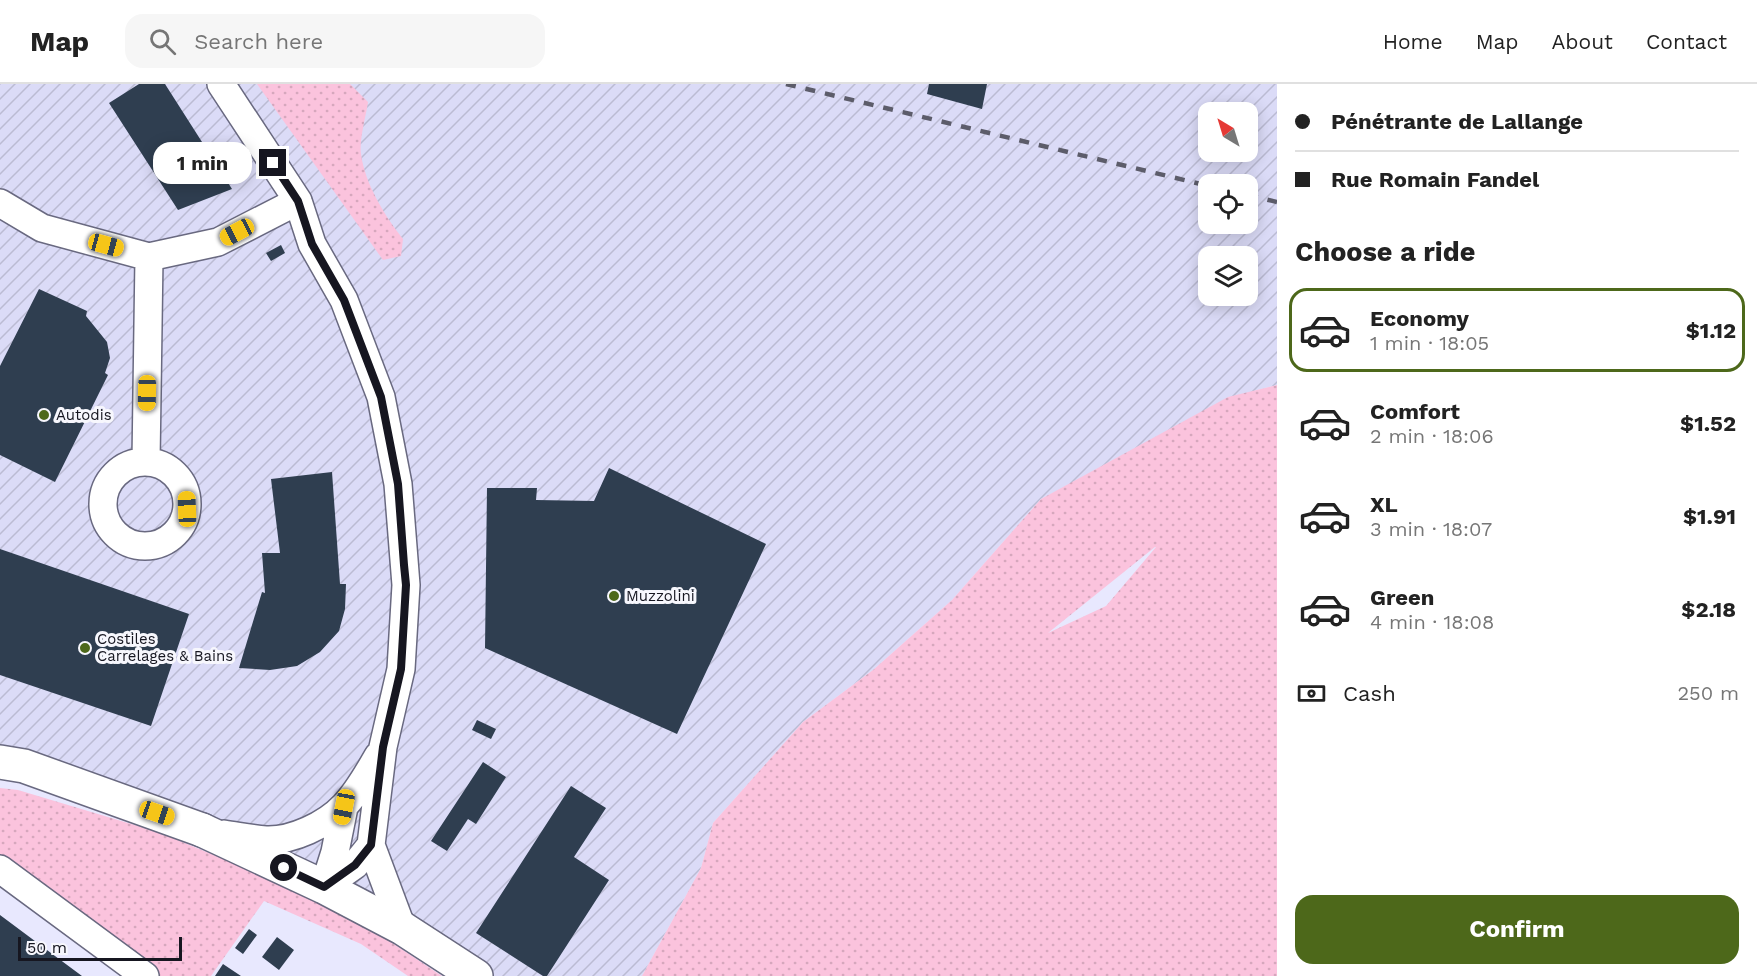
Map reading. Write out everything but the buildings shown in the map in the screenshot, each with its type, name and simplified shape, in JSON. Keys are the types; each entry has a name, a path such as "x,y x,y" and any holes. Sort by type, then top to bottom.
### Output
{"main road":[{"path":"0,762 24,766 202,830 324,887 402,928 476,976"},
{"path":"0,776 120,800"}],"street":[{"path":"221,84 298,201 312,244 344,300 381,397 398,484 406,585 401,669 383,747 371,845 402,928"},
{"path":"0,203 42,228 149,257 218,242 298,201"},
{"path":"146,461 149,257"},
{"path":"202,830 266,840 292,837 314,828 344,807 365,780 383,747"},
{"path":"324,887 335,852 344,807"},
{"path":"324,887 355,865 371,845"},
{"path":"0,869 145,976"}],"shaded area":[{"path":"0,84 1277,84 1277,385 1257,390 1041,499 952,600 873,670 803,722 713,823 701,868 642,976 476,976 0,744"},
{"path":"257,84 350,84 368,102 361,142 363,165 377,199 403,239 401,256 383,260"},
{"path":"1277,385 1277,976 642,976 701,868 713,823 803,722 873,670 952,600 1041,499 1228,397","holes":["1156,547 1106,606 1048,633"]},
{"path":"0,788 18,790 158,832 258,873 364,924 442,976 408,976 361,944 264,901 211,976 145,976 0,869"}],"railway":[{"path":"786,84 1198,183"},
{"path":"1258,197 1277,202"}],"place":[{"name":"Autodis","path":"44,415"},
{"name":"Muzzolini","path":"614,596"},
{"name":"Costiles Carrelages & Bains","path":"85,648"}],"route":[{"path":"273,163 298,201 312,244 344,300 381,397 398,484 406,585 401,669 383,747 371,845 355,865 324,887 284,868"}]}
